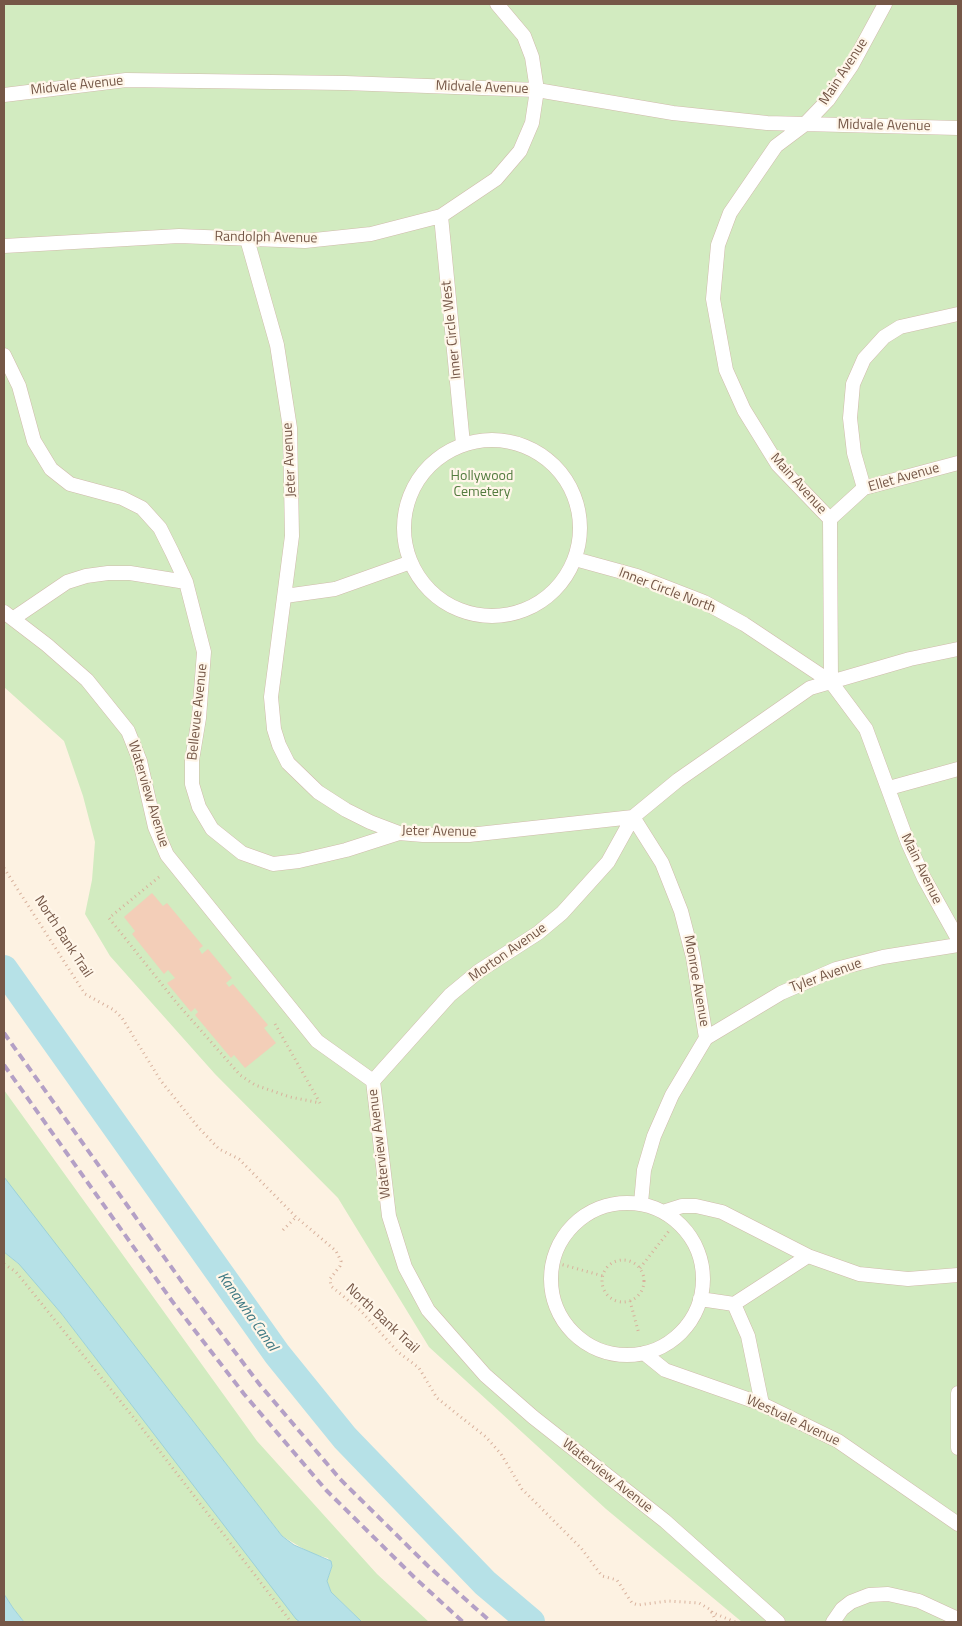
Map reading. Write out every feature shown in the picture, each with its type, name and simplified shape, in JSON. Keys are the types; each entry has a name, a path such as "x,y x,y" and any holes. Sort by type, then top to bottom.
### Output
{"lane":[{"name":"Randolph Avenue","path":"4,246 179,236 306,241 371,234 441,216 496,179 520,151 532,123 537,90 532,56 527,42 497,4"},
{"name":"Main Avenue","path":"885,4 852,64 822,108 804,125 776,146 730,213 718,244 713,299 726,370 744,410 778,465 830,519 831,682 862,722 889,788 916,863 958,939"},
{"name":"Midvale Avenue","path":"4,95 126,80 260,81 537,90 673,113 804,125 958,128"},
{"name":"Inner Circle West","path":"441,216 463,444"},
{"name":"Jeter Avenue","path":"247,239 277,345 290,428 292,536 271,697 271,715 279,745 288,762 318,792 370,822 399,833 469,835 633,817"},
{"path":"864,488 854,453 850,418 853,384 864,359 884,337 900,327 958,314"},
{"name":"Bellevue Avenue","path":"4,355 19,386 34,441 51,469 70,484 122,498 142,508 160,528 186,582 202,642 204,661 199,718 192,760 192,784 199,807 212,829 242,853 273,864 318,857 399,833"},
{"path":"489,440 514,442 538,453 558,469 572,491 579,516 575,559 557,588 538,603 514,613 490,616 465,612 442,601 423,584 411,562 406,550 404,524 409,498 421,475 440,456 463,444 489,440"},
{"name":"Ellet Avenue","path":"830,519 864,488 958,463"},
{"name":"Inner Circle North","path":"575,559 637,576 704,602 744,624 831,682"},
{"path":"285,596 345,586 411,562"},
{"path":"9,615 67,582 86,576 130,573 186,582"},
{"name":"Waterview Avenue","path":"9,615 87,680 128,731 140,760 155,827 167,855 174,865 317,1041 373,1081 389,1216 405,1267 428,1310 485,1375 533,1417 665,1521 778,1622"},
{"path":"633,817 678,780 810,688 910,659 958,649"},
{"path":"889,788 958,769"},
{"name":"Monroe Avenue","path":"633,817 662,863 681,911 693,957 706,1038 672,1095 654,1136 644,1170 640,1203"},
{"name":"Morton Avenue","path":"373,1081 450,995 479,971 538,933 562,913 608,862 633,817"},
{"name":"Tyler Avenue","path":"706,1038 781,993 836,969 883,957 958,944"},
{"path":"640,1203 663,1212 677,1221 695,1244 700,1257 703,1285 700,1299 692,1318 680,1334 663,1346 644,1353 627,1355 610,1353 594,1347 573,1332 558,1311 552,1295 551,1277 553,1262 560,1242 571,1227 586,1214 612,1204 640,1203"},
{"path":"663,1212 682,1206 696,1206 722,1212 808,1256 834,1267 878,1277 908,1279 958,1275"},
{"path":"700,1299 734,1304 808,1256"},
{"path":"734,1304 748,1336 762,1404"},
{"name":"Westvale Avenue","path":"644,1353 665,1370 762,1404 838,1441 958,1524"},
{"path":"958,1393 958,1448"},
{"path":"833,1622 842,1609 851,1602 869,1595 888,1594 919,1601 958,1619"}],"path":[{"path":"174,865 109,918 176,1002 240,1074 255,1084 290,1097 320,1103 271,1018"},
{"name":"North Bank Trail","path":"4,868 86,994 114,1010 122,1018 161,1081 198,1127 219,1149 239,1159 296,1217 329,1243 341,1261 338,1271 330,1279 331,1286 361,1311 398,1352 419,1368 437,1398 486,1437 501,1454 522,1489 581,1548 602,1576 616,1580 632,1603 638,1605 668,1601 699,1603 735,1622"},
{"path":"283,1230 296,1217"},
{"path":"640,1268 677,1221"},
{"path":"629,1260 640,1268 645,1281 644,1287 630,1301 617,1301 607,1294 604,1289 603,1276 605,1270 616,1261 629,1260"},
{"path":"553,1262 603,1276"},
{"path":"4,1264 16,1272 132,1415 291,1622"},
{"path":"630,1301 644,1353"},
{"path":"711,1611 716,1622"}],"green space":[{"name":"Hollywood Cemetery","path":"4,4 958,4 958,1622 742,1622 606,1509 429,1347 338,1198 215,1074 110,956 85,914 92,880 95,842 83,796 64,741 4,687"},
{"path":"4,1090 257,1441 377,1574 429,1622 362,1622 331,1592 327,1581 332,1566 328,1558 312,1554 282,1536 4,1179"},
{"path":"4,1252 25,1269 61,1313 300,1622 24,1622 4,1594"}],"water":[{"path":"4,1177 282,1536 294,1545 331,1561 332,1566 327,1581 331,1592 362,1622 300,1622 296,1619 61,1313 19,1264 4,1252"},
{"path":"4,1594 13,1608 24,1622 4,1622"}],"building":[{"path":"152,893 163,906 167,903 203,946 199,949 202,954 208,949 232,978 226,983 229,987 233,984 268,1025 264,1028 276,1043 245,1068 234,1055 231,1058 195,1015 198,1012 195,1008 191,1012 167,983 175,978 168,970 164,974 132,934 135,931 124,917"}],"waterway":[{"name":"Kanawha Canal","path":"4,969 277,1354 345,1438 485,1583 531,1622"}],"railway":[{"path":"4,1033 187,1289 260,1385 340,1479 428,1566 491,1622"},
{"path":"4,1065 172,1301 244,1394 326,1490 415,1578 463,1622"}]}
